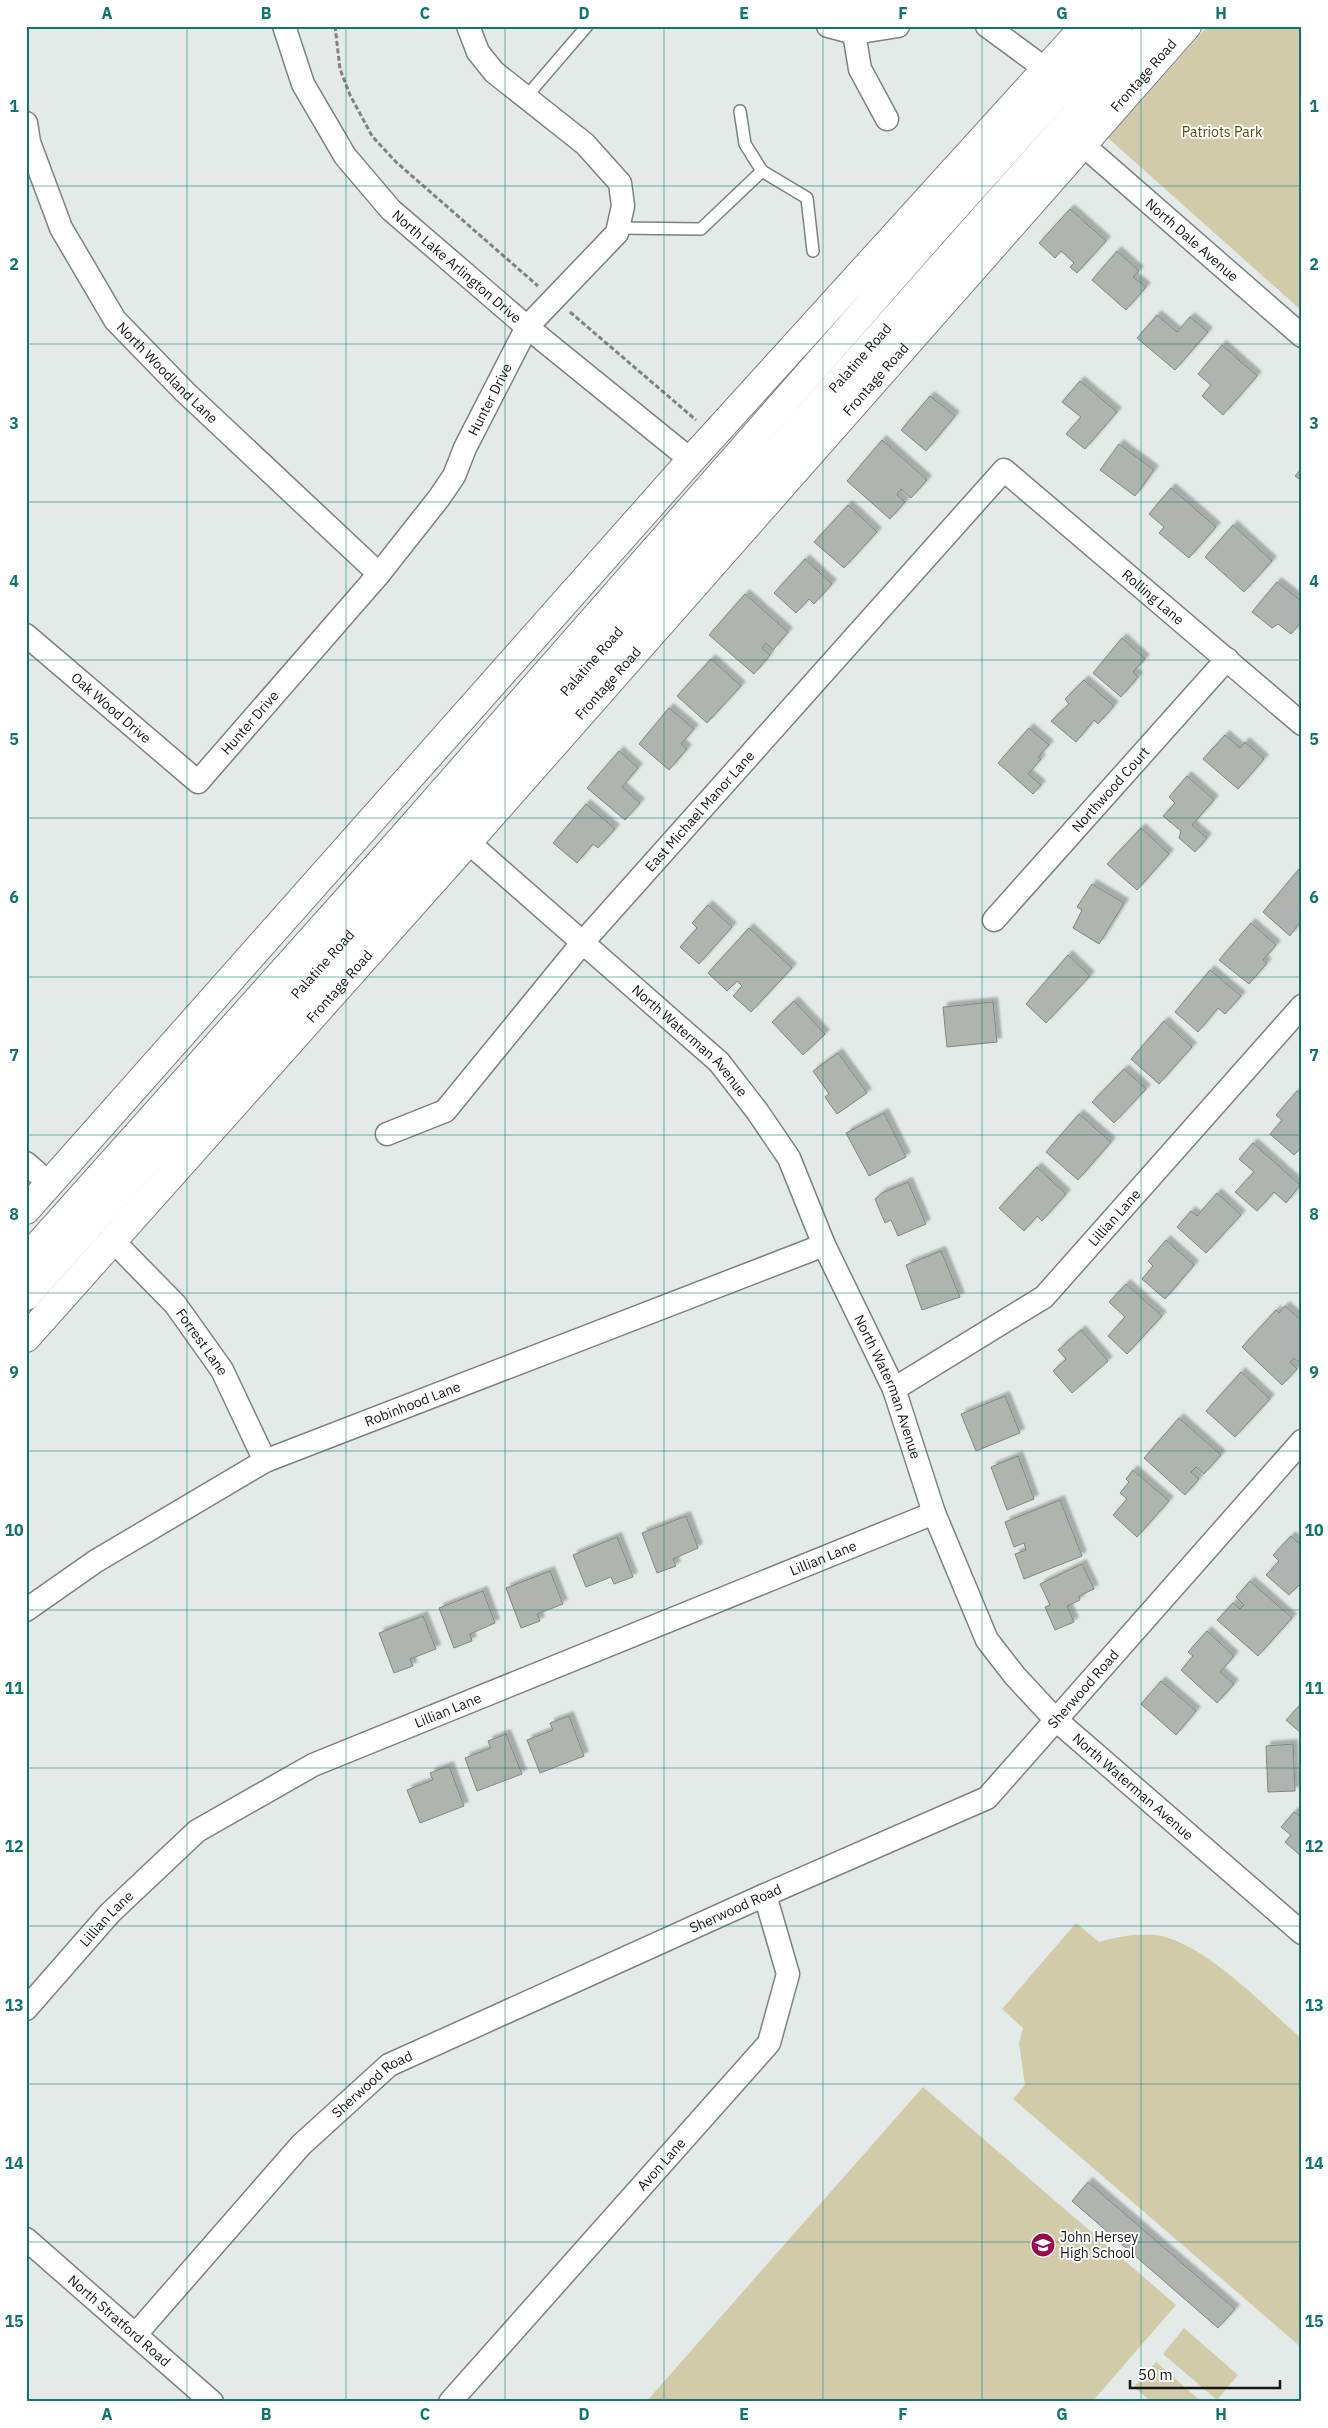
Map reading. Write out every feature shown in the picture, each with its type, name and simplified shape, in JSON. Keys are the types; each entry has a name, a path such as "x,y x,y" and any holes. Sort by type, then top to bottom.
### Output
{"main road":[{"path":"26,1210 684,454 1047,70 1085,26"},
{"name":"Palatine Road","path":"26,1259 402,838 942,222 1118,26"},
{"name":"Palatine Road","path":"26,1296 1154,26"},
{"path":"963,243 1176,26"},
{"name":"Frontage Road","path":"26,1338 468,842 1187,26"}],"street":[{"name":"North Lake Arlington Drive","path":"284,26 303,84 345,156 391,210 527,327 684,454"},
{"path":"468,26 478,52 494,72 585,144 620,183 622,206 618,228"},
{"path":"828,26 854,34 898,26"},
{"path":"986,26 1047,70"},
{"path":"854,34 860,69 887,119"},
{"name":"North Woodland Lane","path":"27,136 61,228 115,320 185,392 379,574"},
{"name":"North Dale Avenue","path":"1082,144 1302,336"},
{"name":"Hunter Drive","path":"198,782 379,574 439,498 454,476 465,448 527,327 616,233 618,228"},
{"name":"Rolling Lane","path":"1004,470 1302,724"},
{"name":"East Michael Manor Lane","path":"387,1134 445,1111 583,942 1004,470"},
{"name":"Oak Wood Drive","path":"26,635 198,782"},
{"name":"Northwood Court","path":"994,920 1227,659"},
{"name":"North Waterman Avenue","path":"468,842 724,1069 790,1158 824,1245 894,1388 934,1513 987,1640 1014,1676 1055,1719 1302,1933"},
{"name":"Lillian Lane","path":"894,1388 1044,1297 1302,1006"},
{"path":"26,1163 50,1184"},
{"name":"Forrest Lane","path":"113,1241 175,1304 222,1370 265,1461"},
{"name":"Robinhood Lane","path":"26,1610 96,1560 265,1461 824,1245"},
{"name":"Sherwood Road","path":"136,2334 300,2146 389,2065 765,1895 988,1798 1055,1719 1302,1441"},
{"name":"Lillian Lane","path":"26,2008 110,1913 197,1831 313,1765 934,1513"},
{"name":"Avon Lane","path":"450,2402 769,2043 788,1974 765,1895"},
{"name":"North Stratford Road","path":"26,2239 212,2402"}],"lane":[{"path":"526,97 587,26"},
{"path":"740,111 745,144 762,171 807,198 813,251"},
{"path":"618,228 701,229 762,171"}],"path":[{"path":"335,26 340,69 350,95 372,136 396,162 699,423 684,454"}],"green space":[{"name":"Patriots Park","path":"1208,26 1302,26 1302,311 1108,138"},
{"path":"1076,1923 1099,1942 1141,1935 1156,1935 1175,1940 1214,1963 1302,2039 1302,2348 1013,2099 1025,2085 1019,2043 1023,2028 1002,2009"},
{"path":"923,2087 1176,2305 1092,2402 646,2402"},
{"path":"1184,2328 1238,2375 1217,2400 1163,2354"},
{"path":"1156,2362 1202,2402 1151,2402 1134,2387"}],"building":[{"path":"1070,209 1106,241 1077,273 1070,267 1074,263 1061,251 1055,258 1039,243"},
{"path":"1117,251 1139,271 1133,277 1146,287 1126,310 1092,280"},
{"path":"1157,315 1177,332 1190,317 1208,332 1175,370 1137,338"},
{"path":"1222,345 1257,376 1223,415 1202,396 1211,385 1198,374"},
{"path":"1080,381 1117,412 1085,449 1066,434 1081,417 1062,402"},
{"path":"930,396 955,416 926,451 901,430"},
{"path":"882,440 927,480 911,498 901,489 897,495 905,502 890,519 847,481"},
{"path":"1119,444 1154,470 1135,496 1100,470"},
{"path":"1302,468 1302,481 1295,476"},
{"path":"1171,488 1216,527 1189,558 1159,533 1164,527 1149,514"},
{"path":"848,505 877,532 844,568 814,542"},
{"path":"1233,525 1272,561 1244,592 1205,557"},
{"path":"805,559 832,584 814,604 809,599 796,613 774,593"},
{"path":"1277,582 1302,602 1302,621 1291,634 1278,624 1272,628 1252,612"},
{"path":"745,594 788,632 773,650 766,643 762,648 770,655 754,674 709,635"},
{"path":"1122,638 1145,659 1133,672 1138,677 1121,697 1093,673"},
{"path":"711,659 741,686 707,723 677,696"},
{"path":"1084,680 1114,706 1098,724 1094,720 1076,742 1051,721 1069,704 1065,699"},
{"path":"669,708 694,729 681,744 687,749 669,770 639,744"},
{"path":"1029,728 1049,745 1038,757 1041,759 1028,774 1041,785 1033,794 998,763"},
{"path":"1225,735 1240,748 1245,742 1264,759 1238,789 1203,759"},
{"path":"619,751 638,768 622,787 640,803 625,820 587,788"},
{"path":"1187,776 1214,800 1192,825 1207,838 1195,852 1179,838 1181,831 1163,816 1175,803 1169,797"},
{"path":"586,804 615,829 598,848 593,844 577,863 553,843"},
{"path":"1141,828 1169,854 1137,890 1107,864"},
{"path":"1299,869 1302,872 1302,919 1290,936 1263,912"},
{"path":"1092,884 1124,903 1099,944 1073,928 1082,910 1077,907"},
{"path":"708,905 732,927 699,964 680,947 697,928 692,923"},
{"path":"1251,923 1276,945 1263,960 1267,963 1249,984 1219,960"},
{"path":"749,928 792,968 751,1012 733,996 742,986 737,981 727,991 708,973"},
{"path":"1068,955 1090,976 1046,1023 1026,1004"},
{"path":"1210,970 1241,996 1225,1014 1218,1008 1198,1032 1175,1012"},
{"path":"794,1001 825,1034 803,1055 772,1022"},
{"path":"993,1002 997,1042 947,1047 943,1007"},
{"path":"1164,1021 1192,1047 1159,1084 1131,1059"},
{"path":"838,1053 867,1093 837,1114 825,1097 829,1094 813,1071"},
{"path":"1124,1069 1146,1089 1114,1123 1092,1102"},
{"path":"1297,1091 1302,1096 1302,1147 1294,1155 1270,1134 1282,1120 1276,1115"},
{"path":"884,1113 906,1157 869,1176 846,1133"},
{"path":"1079,1114 1111,1142 1078,1180 1046,1152"},
{"path":"1253,1143 1300,1185 1286,1203 1274,1192 1257,1211 1235,1192 1254,1172 1239,1159"},
{"path":"1037,1167 1066,1194 1042,1221 1037,1216 1024,1231 999,1208"},
{"path":"908,1182 926,1224 898,1236 891,1220 885,1223 875,1199 882,1193"},
{"path":"1217,1193 1241,1215 1206,1253 1177,1227 1191,1211 1197,1216"},
{"path":"1166,1240 1194,1265 1165,1299 1142,1279 1153,1266 1148,1261"},
{"path":"941,1251 960,1297 922,1310 906,1265"},
{"path":"1126,1284 1162,1316 1127,1354 1108,1336 1125,1317 1109,1302"},
{"path":"1285,1306 1302,1321 1302,1365 1294,1358 1290,1362 1297,1369 1282,1385 1242,1347 1276,1310 1279,1313"},
{"path":"1081,1330 1108,1361 1072,1393 1053,1371 1066,1359 1058,1350"},
{"path":"1241,1372 1270,1399 1235,1437 1206,1411"},
{"path":"1005,1396 1020,1433 976,1451 961,1414"},
{"path":"1179,1418 1221,1455 1204,1474 1196,1467 1191,1472 1199,1479 1185,1495 1144,1458"},
{"path":"1018,1456 1034,1499 1007,1510 991,1467"},
{"path":"1133,1470 1169,1501 1137,1537 1113,1515 1127,1499 1120,1493 1129,1482 1126,1479"},
{"path":"1060,1500 1082,1556 1024,1579 1015,1554 1026,1550 1024,1543 1014,1547 1005,1522"},
{"path":"686,1516 698,1548 673,1559 676,1566 657,1573 642,1533"},
{"path":"1291,1536 1302,1546 1302,1582 1289,1595 1266,1575 1279,1561 1273,1555"},
{"path":"617,1537 633,1577 614,1584 611,1577 586,1587 573,1555"},
{"path":"1082,1564 1094,1589 1079,1596 1080,1600 1067,1606 1074,1622 1055,1630 1045,1607 1050,1605 1040,1584"},
{"path":"550,1571 563,1604 537,1614 540,1621 521,1628 506,1588"},
{"path":"1250,1581 1292,1618 1258,1656 1217,1620 1233,1603 1240,1609 1244,1605 1236,1597"},
{"path":"483,1591 495,1623 470,1634 472,1641 454,1648 439,1608"},
{"path":"423,1616 436,1649 410,1659 413,1666 394,1673 379,1633"},
{"path":"1207,1631 1234,1656 1220,1672 1234,1684 1217,1703 1181,1670 1193,1656 1188,1652"},
{"path":"1161,1681 1196,1711 1176,1735 1141,1704"},
{"path":"1302,1703 1302,1734 1286,1720"},
{"path":"569,1716 584,1756 540,1773 527,1740 553,1730 550,1723"},
{"path":"506,1734 522,1774 477,1791 465,1758 491,1748 488,1741"},
{"path":"1293,1744 1295,1791 1268,1792 1266,1746"},
{"path":"449,1766 464,1806 420,1823 407,1790 433,1780 430,1773"},
{"path":"1294,1812 1302,1818 1302,1857 1285,1842 1291,1835 1281,1827"},
{"path":"1088,2182 1235,2309 1218,2328 1072,2201"}],"place":[{"name":"John Hersey High School","path":"1043,2245"}]}
